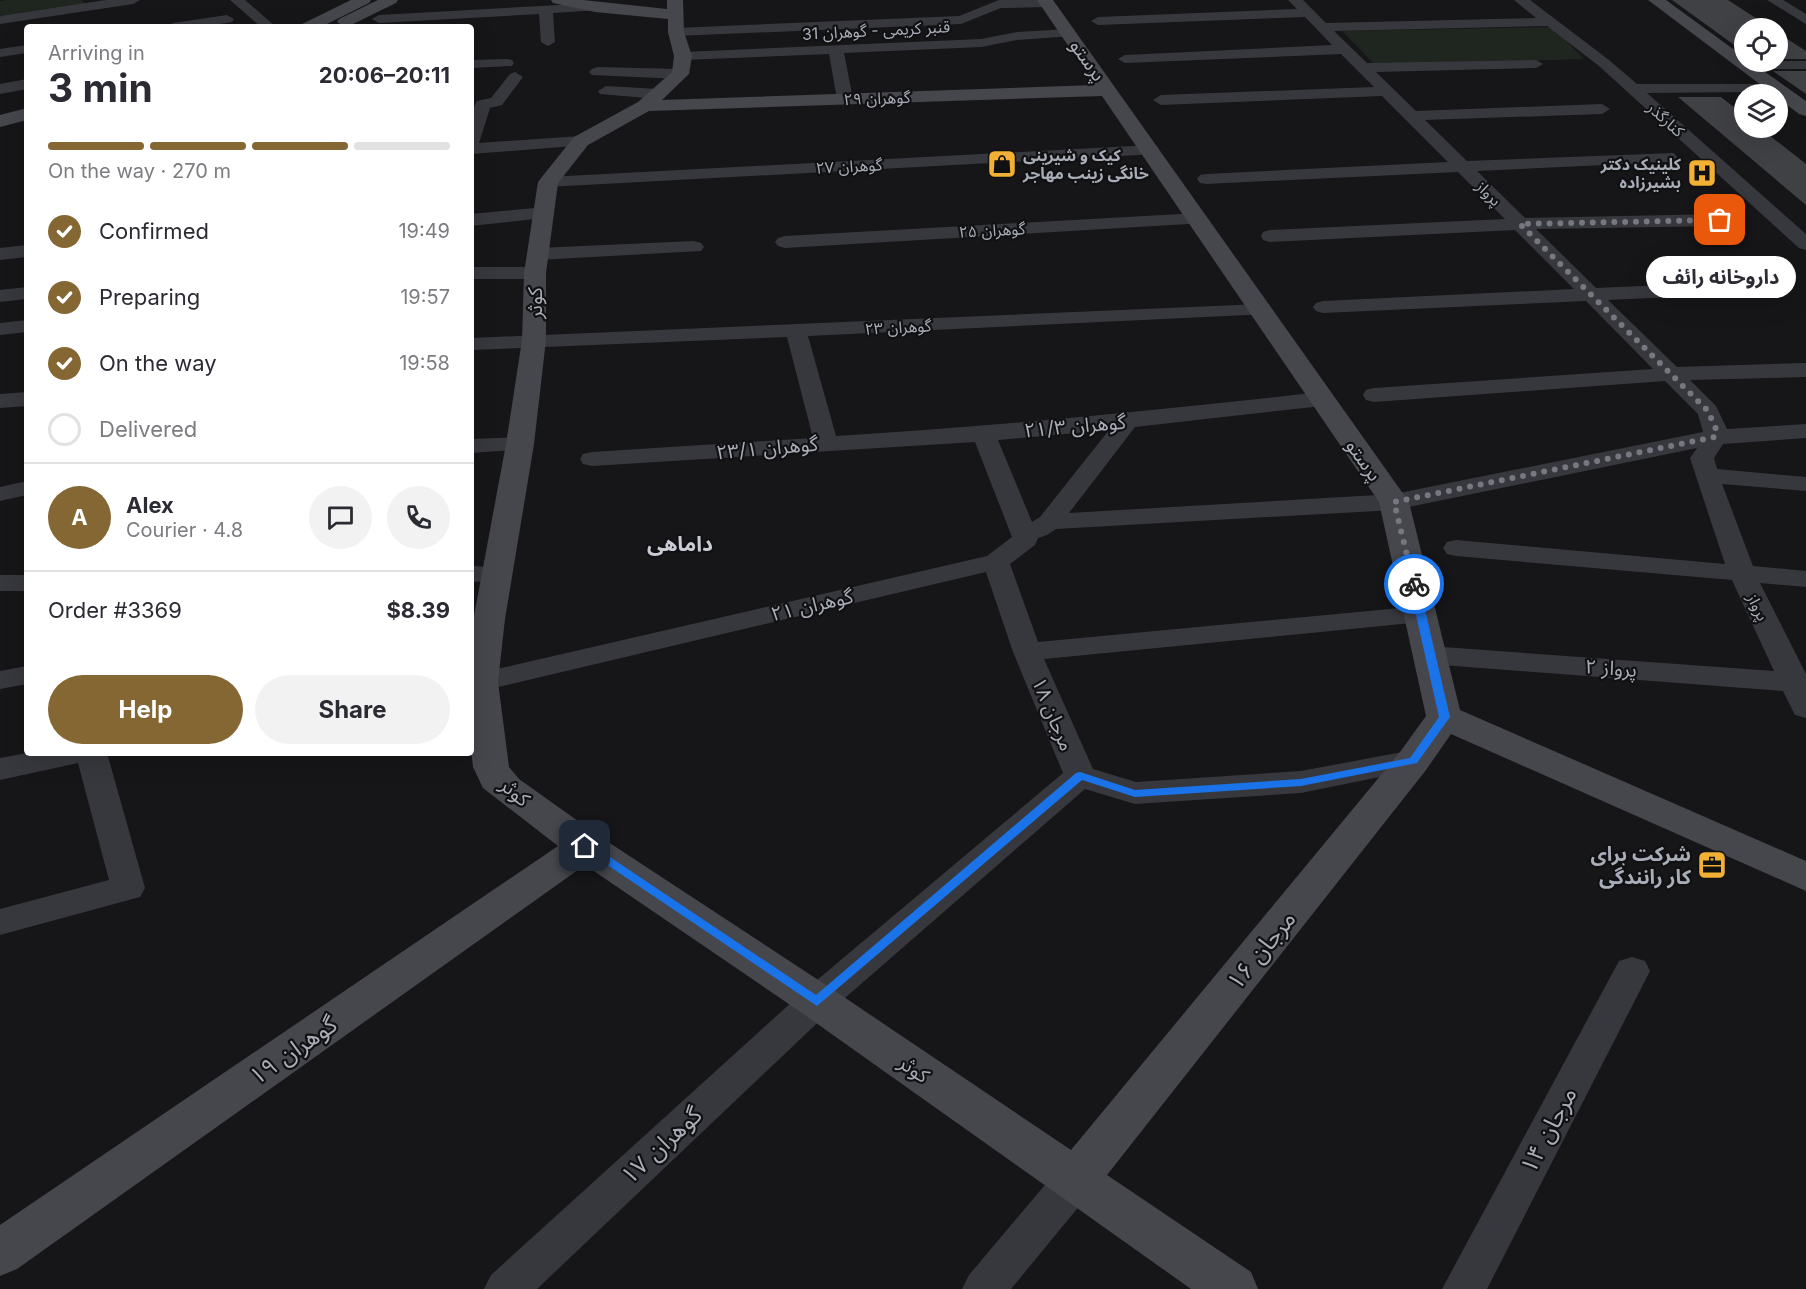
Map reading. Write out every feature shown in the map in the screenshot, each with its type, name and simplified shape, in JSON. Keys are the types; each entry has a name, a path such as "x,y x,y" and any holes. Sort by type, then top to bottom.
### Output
{"street":[{"path":"0,20 133,0"},
{"path":"237,0 265,24"},
{"path":"314,24 363,0"},
{"path":"341,24 390,0"},
{"name":"کنارگذر","path":"1521,0 1552,22 1633,89 1806,244"},
{"path":"1636,0 1747,84"},
{"path":"1656,0 1806,110"},
{"path":"1774,0 1806,20"},
{"path":"380,19 456,21 552,4 675,16 961,20 999,4 1046,1"},
{"name":"پرستو","path":"1046,1 1394,502 1422,614 1444,717"},
{"path":"548,42 552,4"},
{"path":"589,7 591,23"},
{"path":"1098,21 1309,13 1552,22"},
{"name":"پرواز","path":"1309,13 1708,411 1716,429 1715,437 1702,459 1706,475 1742,573 1802,691"},
{"path":"597,72 680,74 683,56 675,16"},
{"path":"193,24 227,19"},
{"name":"قنبر کریمی - گوهران 31","path":"683,56 981,43 1017,36 1069,33"},
{"path":"0,53 24,49"},
{"path":"1125,59 1345,49"},
{"path":"836,50 845,99"},
{"path":"474,64 511,70 496,102 477,104 474,124"},
{"path":"1364,68 1536,64"},
{"path":"1788,65 1806,65"},
{"name":"کوثر","path":"680,74 651,100 581,141 547,197 537,263 534,340 520,444 485,574 480,620 481,682 491,767 496,778 585,846 817,1001 1233,1289"},
{"path":"0,89 24,85"},
{"path":"1633,89 1734,91"},
{"name":"گوهران ۲۹","path":"651,100 845,99 1109,90"},
{"path":"606,91 651,100"},
{"path":"1161,100 1386,91"},
{"path":"1411,116 1602,109"},
{"path":"1788,114 1806,128"},
{"path":"0,121 24,115"},
{"path":"0,134 24,128"},
{"path":"474,149 581,141"},
{"name":"گوهران ۲۷","path":"474,219 547,197 1150,150"},
{"path":"1206,179 1668,157"},
{"name":"گوهران ۲۵","path":"785,242 1198,219"},
{"path":"1270,237 1520,224 1720,220"},
{"path":"474,273 537,263 694,247"},
{"path":"0,254 24,251"},
{"path":"1323,307 1778,286"},
{"path":"0,297 24,293"},
{"name":"گوهران ۲۳","path":"474,344 796,332 1261,310"},
{"path":"0,329 24,326"},
{"name":"گوهران ۲۳/۱","path":"592,459 827,445 796,332"},
{"path":"1374,394 1671,374 1806,370"},
{"path":"0,400 24,399"},
{"name":"گوهران ۲۱/۳","path":"827,445 1128,421 1322,399"},
{"name":"گوهران ۲۱","path":"481,682 996,562 1049,522 1128,421"},
{"path":"1049,522 1394,502 1715,437 1806,431"},
{"path":"984,434 1026,539"},
{"path":"474,446 520,444"},
{"path":"1706,475 1806,484"},
{"path":"1456,548 1806,579"},
{"name":"مرجان ۱۸","path":"817,1001 1080,776 1027,652 996,562"},
{"path":"0,583 24,583"},
{"path":"1027,652 1422,614"},
{"name":"پرواز ۲","path":"1429,655 1802,691"},
{"path":"0,680 24,676"},
{"path":"1444,717 1806,877"},
{"name":"مرجان ۱۶","path":"1075,1180 1413,761 1444,717"},
{"path":"0,769 56,756"},
{"path":"0,922 128,888 92,756"},
{"path":"1080,776 1135,793 1301,782 1413,761"},
{"name":"گوهران ۱۹","path":"9,1243 585,846"},
{"name":"مرجان ۱۴","path":"1464,1289 1632,971"},
{"name":"گوهران ۱۷","path":"506,1289 817,1001"},
{"path":"984,1289 1075,1180"}],"shaded area":[{"path":"82,0 85,4 0,16 0,1"},
{"path":"1553,27 1584,59 1376,66 1342,31"}],"building":[{"path":"1672,0 1728,0 1756,18 1734,18 1734,45"},
{"path":"1788,39 1806,51 1806,59 1788,59"},
{"path":"1806,71 1806,94 1774,72"},
{"path":"1678,97 1721,97 1734,107 1734,138 1773,138 1806,164 1806,205"}],"way so far":[{"path":"1414,584 1394,502 1715,437 1714,420 1708,411 1520,224 1720,220"}],"place":[{"name":"کیک و شیرینی خانگی زینب مهاجر","path":"1002,164"},
{"name":"کلینیک دکتر بشیرزاده","path":"1702,173"},
{"name":"داروخانه رائف","path":"1720,220"},
{"name":"شركت براى كار رانندگى","path":"1712,865"}],"district":[{"name":"داماهی","path":"680,543"}],"route":[{"path":"585,846 817,1001 1080,776 1135,793 1301,782 1413,761 1444,717 1414,584"}]}
